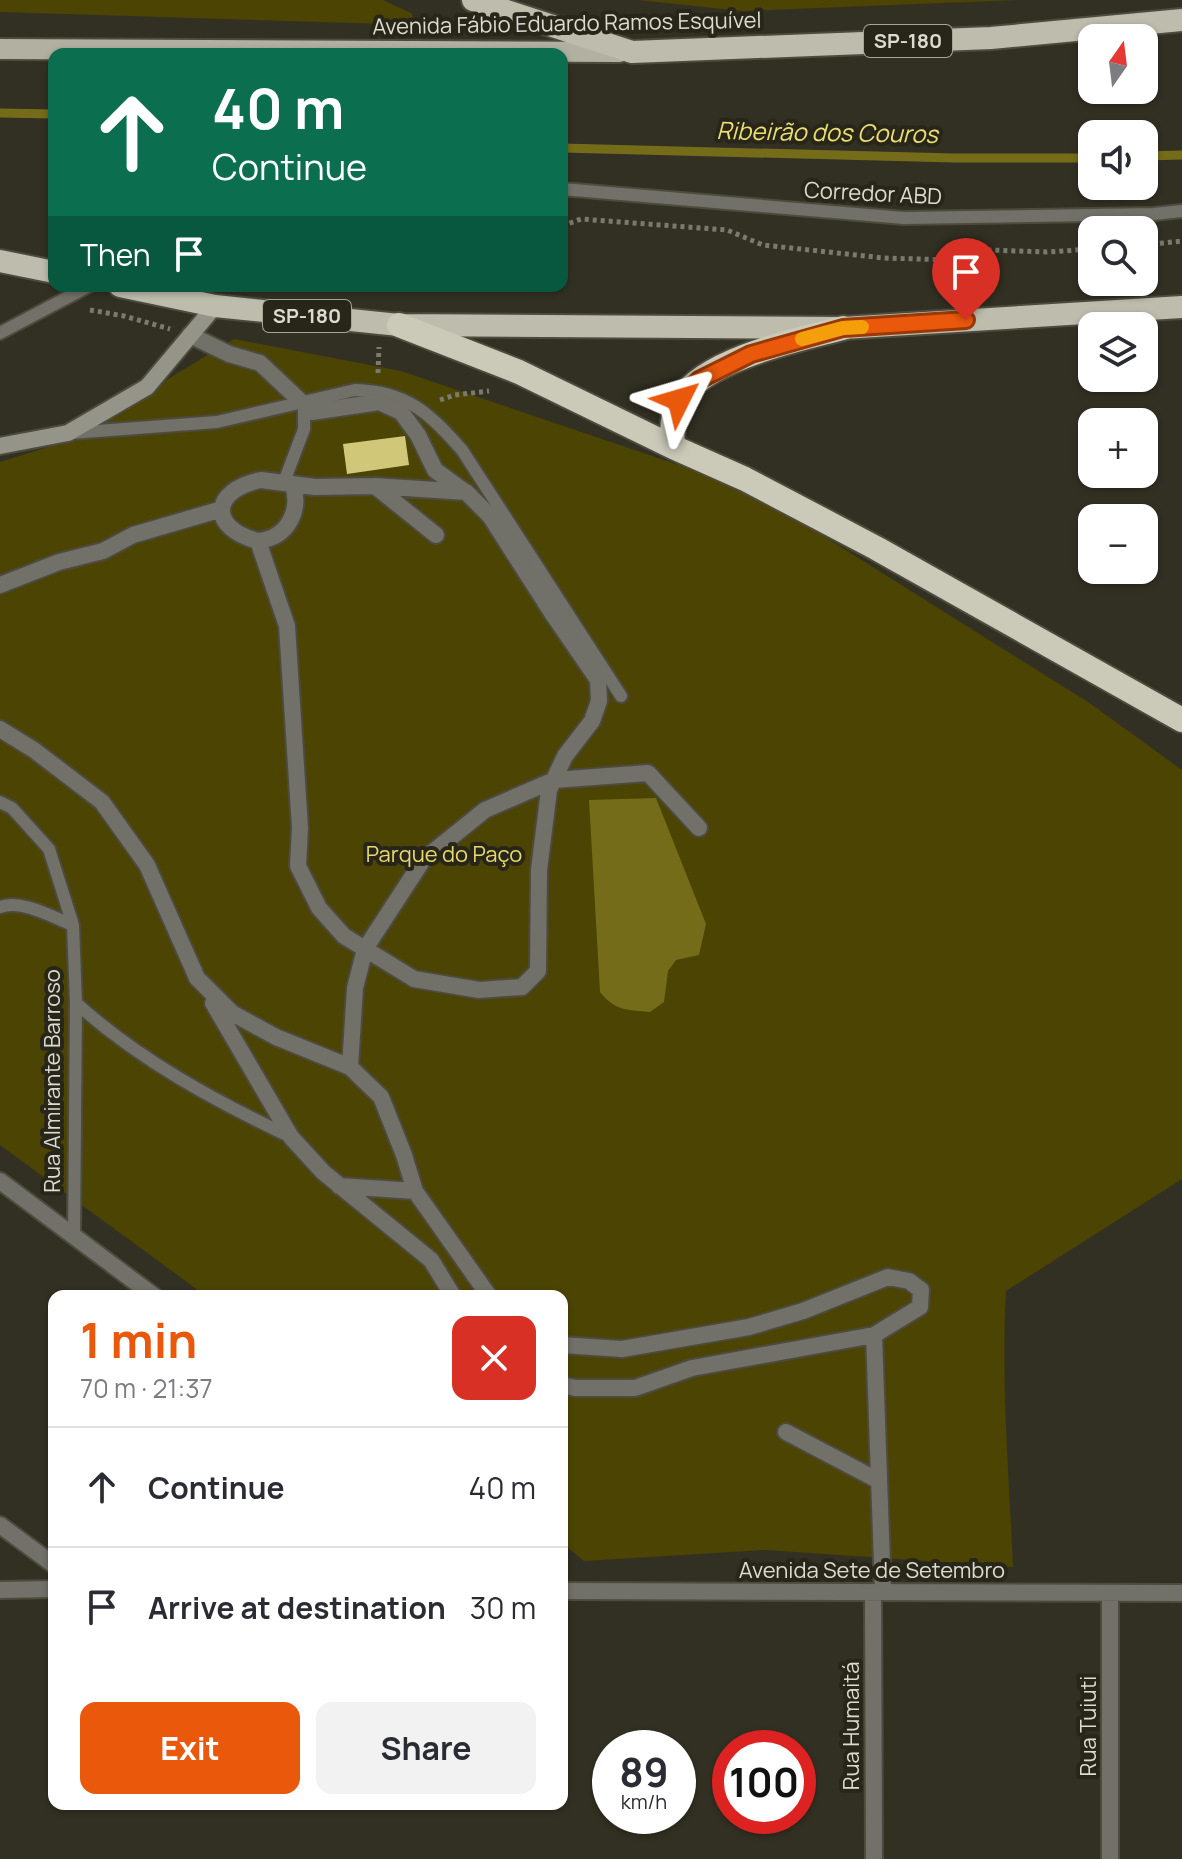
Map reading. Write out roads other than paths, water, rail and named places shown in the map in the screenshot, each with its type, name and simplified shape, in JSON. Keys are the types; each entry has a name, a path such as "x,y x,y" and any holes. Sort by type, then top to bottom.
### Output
{"highway":[{"path":"473,0 632,52"},
{"name":"Avenida Fábio Eduardo Ramos Esquível","path":"632,52 991,38 1182,20"},
{"path":"0,261 48,271"},
{"name":"SP-180","path":"148,292 215,306 390,324 843,328 1182,307"},
{"path":"390,324 519,372 745,479 863,541 1182,720"},
{"path":"673,447 672,429 679,400 699,380 751,354 843,328"}],"main road":[{"name":"Avenida Fábio Eduardo Ramos Esquível","path":"0,49 48,49"},
{"name":"Avenida Fábio Eduardo Ramos Esquível","path":"568,52 632,52"},
{"path":"0,446 68,433 147,387 215,306"}],"street":[{"path":"190,335 229,354 260,363 312,412 379,402 401,412 418,435 435,470 466,492 490,516 598,680 599,701 592,721 565,756 549,790 539,870 538,971 522,987 479,990 414,979 344,936 319,908 298,866 300,828 287,626 258,541"},
{"path":"288,483 295,492 291,520 282,534 258,541 227,527 222,509 225,499 242,484 261,480 466,492"},
{"path":"375,486 436,535"},
{"path":"0,585 59,562 103,551 133,535 222,509"},
{"path":"0,729 34,750 102,802 147,865 197,978 245,1054 291,1137 339,1186 431,1260 449,1290"},
{"path":"350,1067 355,988 365,949 423,860 485,810 554,780 648,773 699,828"},
{"path":"197,978 232,1013 276,1037 350,1067 381,1097 415,1191 485,1290"},
{"name":"Rua Almirante Barroso","path":"0,1181 146,1290"},
{"path":"339,1186 415,1191"},
{"path":"568,1345 622,1349 749,1327 803,1311 888,1277 909,1281 921,1290 920,1307 874,1335 692,1368 635,1388 568,1386"},
{"name":"Rua Humaitá","path":"874,1335 879,1481 874,1859"},
{"path":"786,1432 879,1481"},
{"path":"0,1525 48,1561"},
{"path":"0,1590 48,1589"},
{"name":"Avenida Sete de Setembro","path":"568,1591 1182,1593"},
{"name":"Rua Tuiuti","path":"1110,1593 1110,1859"}],"lane":[{"name":"Corredor ABD","path":"568,190 904,218 1182,211"},
{"path":"0,333 78,292"},
{"path":"68,433 217,422 355,390 377,390 416,407 430,415 462,450 621,696"},
{"path":"288,483 304,429 304,402"},
{"name":"Rua Almirante Barroso","path":"0,802 12,808 49,849 73,925 76,1003 74,1237"},
{"path":"0,907 6,904 22,906 73,925"},
{"path":"76,1003 100,1025 192,1087 291,1137"}],"waterway":[{"name":"Ribeirão dos Couros","path":"0,113 48,114"},
{"name":"Ribeirão dos Couros","path":"568,148 1078,158"},
{"name":"Ribeirão dos Couros","path":"1158,156 1182,155"}],"park label":[{"name":"Parque do Paço","path":"444,854"}]}
